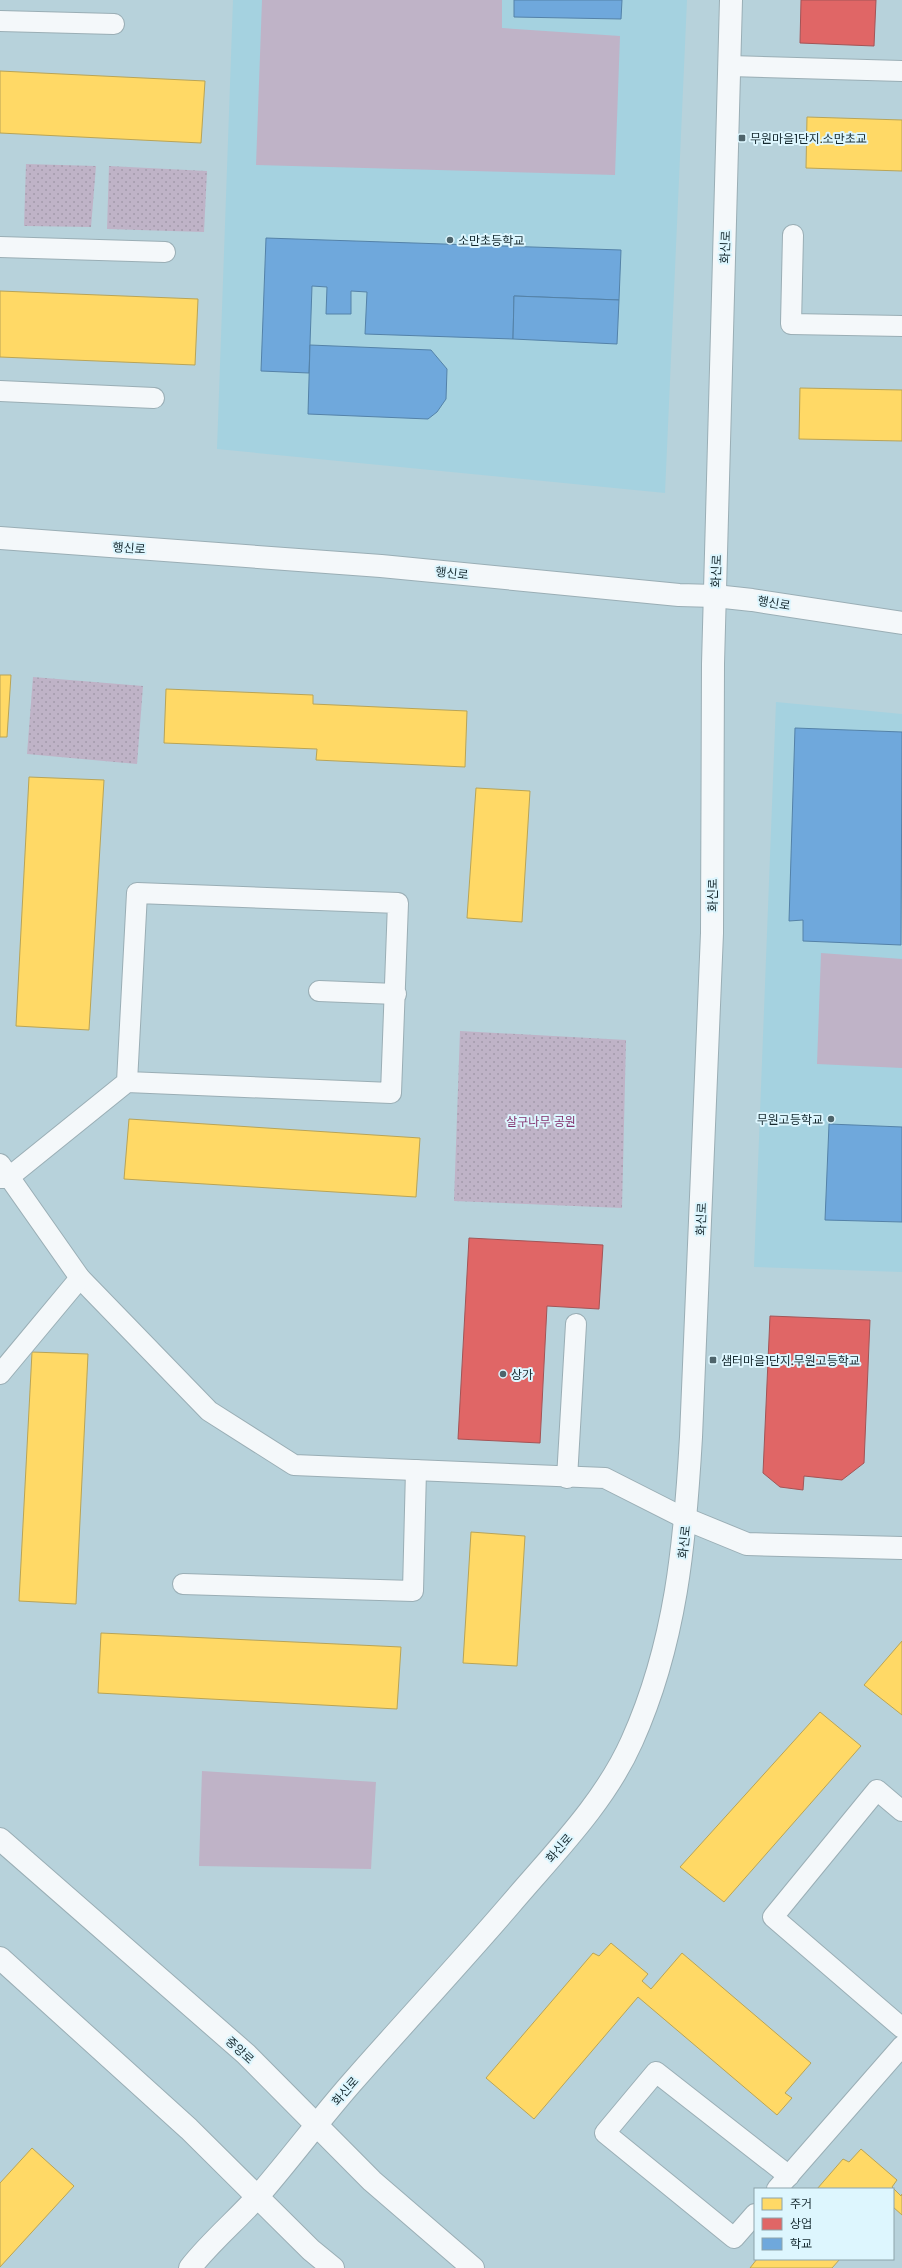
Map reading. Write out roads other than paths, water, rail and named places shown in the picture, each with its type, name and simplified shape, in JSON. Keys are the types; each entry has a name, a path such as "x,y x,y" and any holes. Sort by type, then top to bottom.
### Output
{"main road":[{"name":"화신로","path":"190,2268 205,2250 258,2196 316,2124 476,1944 595,1805 632,1742 658,1672 674,1608 686,1519 699,1283 712,933 713,664 731,0"},
{"name":"행신로","path":"0,538 381,566 678,595 716,596 902,623"},
{"path":"686,1519 747,1544 902,1548"},
{"name":"중앙로","path":"0,1839 246,2054 372,2181 473,2268"},
{"path":"0,1958 189,2129 311,2250 333,2268"}],"lane":[{"path":"0,21 114,24"},
{"path":"730,66 902,71"},
{"path":"793,235 791,324 902,326"},
{"path":"0,247 165,252"},
{"path":"0,391 154,398"},
{"path":"127,1082 137,893 398,903 396,994 391,1094 127,1082 3,1173 80,1278 209,1411 294,1465 567,1478 605,1478 686,1519"},
{"path":"319,991 396,994"},
{"path":"0,1374 80,1278"},
{"path":"567,1478 576,1324"},
{"path":"183,1584 413,1591 416,1470"},
{"path":"902,1811 877,1790 774,1917 902,2028"},
{"path":"754,2215 734,2238 604,2133 656,2072 783,2182 902,2046"}],"place":[{"name":"무원마을1단지.소만초교","path":"742,138"},
{"name":"소만초등학교","path":"450,240"},
{"name":"무원고등학교","path":"831,1119"},
{"name":"샘터마을1단지.무원고등학교","path":"713,1360"},
{"name":"상가","path":"503,1374"}],"park label":[{"name":"살구나무 공원","path":"541,1121"}]}
